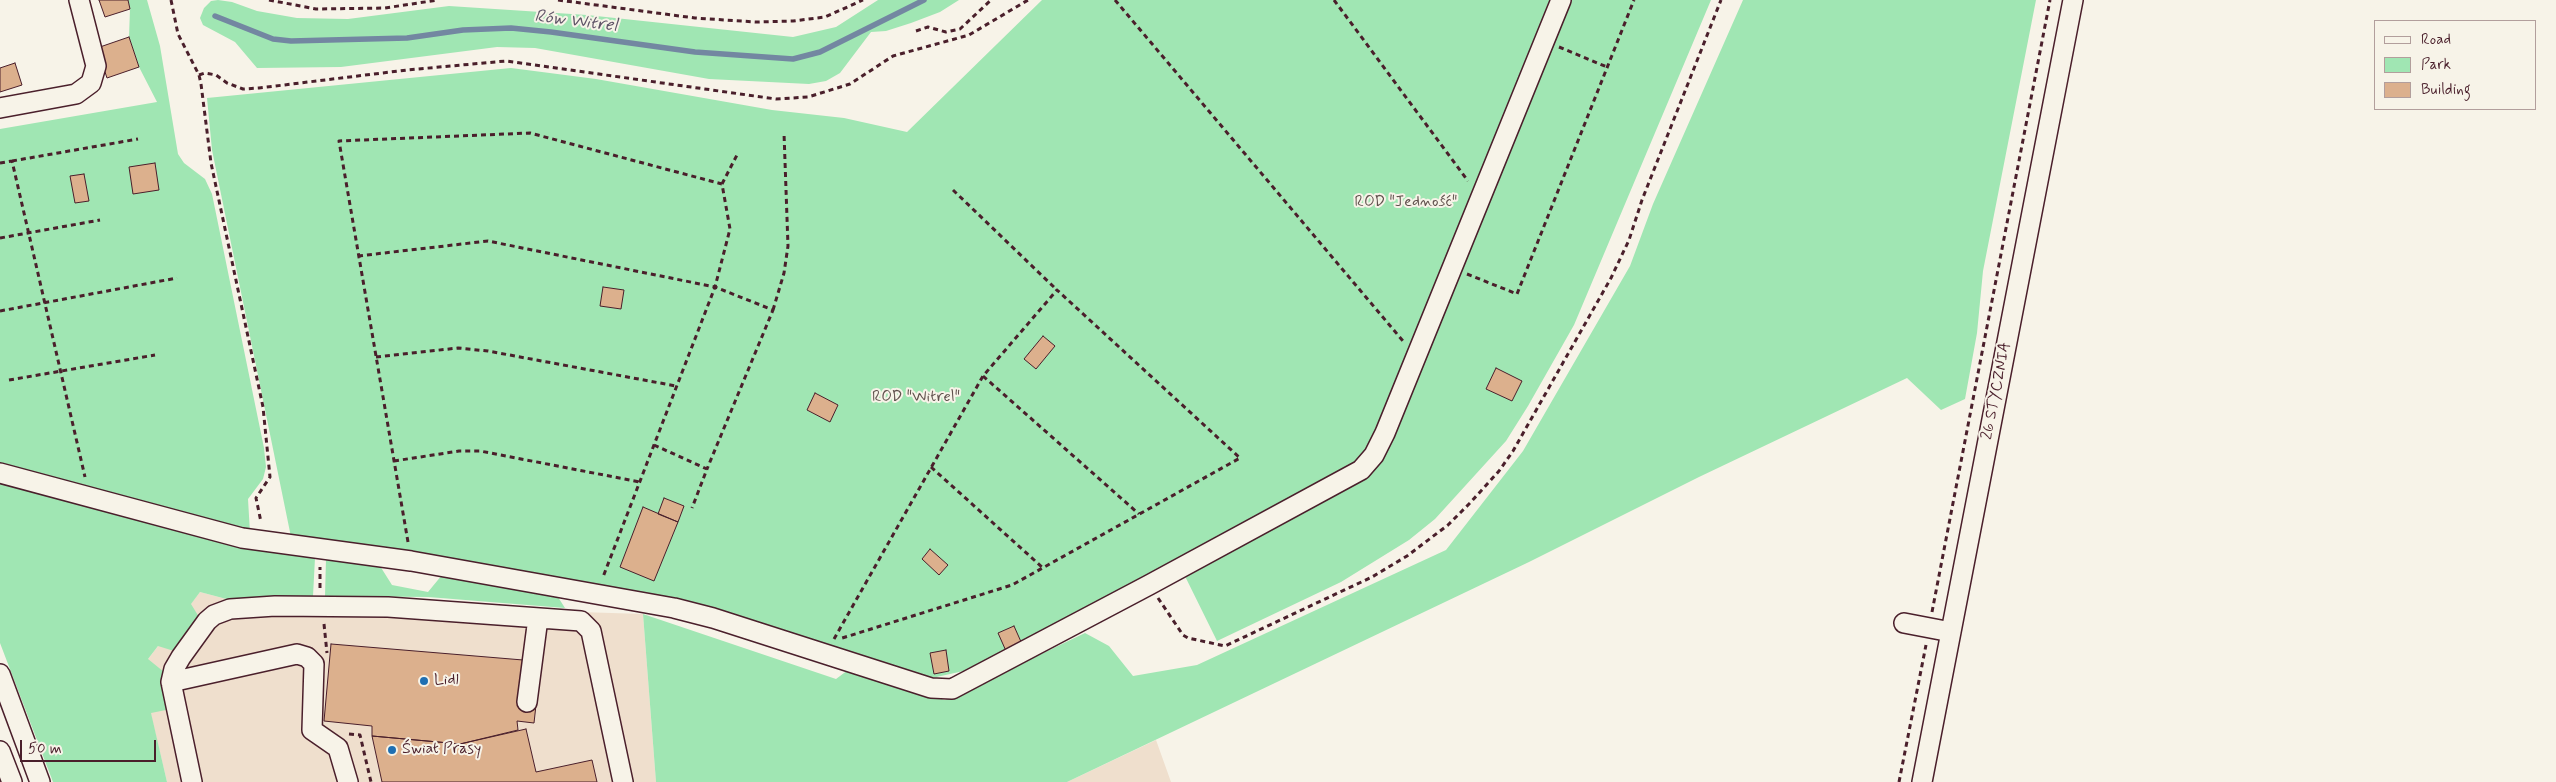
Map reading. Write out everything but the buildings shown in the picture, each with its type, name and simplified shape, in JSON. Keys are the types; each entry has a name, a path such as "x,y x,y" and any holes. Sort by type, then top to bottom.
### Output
{"street":[{"path":"0,108 76,94 91,83 96,66 79,0"},
{"path":"0,473 242,538 411,561 674,608 829,648 931,688 952,689 1149,585 1360,470 1374,455 1385,433 1561,0"},
{"name":"26 STYCZNIA","path":"1922,782 2073,0"},
{"path":"192,782 171,682 174,669 181,657 214,615 230,609 320,606 416,608 581,621 591,632 623,782"},
{"path":"527,702 538,618"},
{"path":"1904,623 1951,632"},
{"path":"171,682 297,654 308,657 314,664 312,730 338,748 348,782"},
{"path":"0,674 40,782"},
{"path":"0,751 12,782"}],"path":[{"path":"171,0 178,34 199,75 211,164 263,407 270,477 256,498 267,542"},
{"path":"269,0 316,9 386,8 438,0"},
{"path":"558,0 695,18 756,22 793,21 825,17 854,6 863,0"},
{"path":"916,31 928,27 946,32 960,29 991,0"},
{"path":"199,75 205,73 216,75 226,83 243,88 259,88 407,70 506,61 776,99 808,97 850,84 893,56 969,35 1028,0"},
{"path":"1115,0 1416,356"},
{"path":"1334,0 1481,197"},
{"path":"1452,268 1517,294 1634,0"},
{"path":"1149,585 1183,635 1188,638 1225,646 1372,577 1407,556 1448,525 1470,503 1499,471 1516,445 1611,278 1629,240 1642,200 1721,0"},
{"path":"1899,782 2050,0"},
{"path":"1544,41 1607,67"},
{"path":"411,561 339,141 530,133 722,184"},
{"path":"692,508 773,310 784,273 788,246 784,133"},
{"path":"0,163 138,138"},
{"path":"596,594 715,287 730,229 722,184 738,153"},
{"path":"12,161 89,497"},
{"path":"829,648 1012,585 1240,458 1057,290 952,190"},
{"path":"0,238 100,220"},
{"path":"358,256 488,241 715,287 773,310"},
{"path":"0,311 177,278"},
{"path":"829,648 982,376 1057,290"},
{"path":"376,357 458,348 488,351 676,386"},
{"path":"9,380 155,355"},
{"path":"982,376 1139,514"},
{"path":"654,445 708,469"},
{"path":"394,461 459,451 480,451 640,482"},
{"path":"931,467 1043,568"},
{"path":"320,549 320,606 327,637 326,654"}],"shaded area":[{"path":"200,592 234,601 643,614 656,782 167,782 146,694 148,659"},
{"path":"1156,740 1171,782 1067,782"}],"green space":[{"path":"128,0 147,0 160,46 178,154 184,163 205,179 212,194 264,448 266,467 263,479 248,499 250,533 0,468 0,129 157,102 139,67 129,37 130,9"},
{"path":"878,0 959,0 940,12 911,23 886,31 871,32 840,73 826,81 809,84 709,79 535,48 497,47 341,67 257,68 235,42 203,25 200,18 204,8 211,1 232,2 257,11 297,18 348,19 449,6 587,15 793,37 836,27"},
{"name":"ROD \"Witrel\"","path":"1042,0 1711,0 1574,325 1506,441 1435,519 1409,540 1341,582 1217,641 1178,562 968,670 923,680 700,608 291,537 212,150 207,98 511,68 596,79 772,110 844,118 907,132"},
{"path":"1743,0 2036,0 1983,271 1977,333 1965,399 1941,410 1907,378 1699,477 1529,562 1067,782 656,782 643,614 836,679 848,670 945,700 1085,633 1109,646 1133,676 1197,665 1446,550 1523,451 1630,266 1653,204"},
{"path":"0,479 107,508 315,558 313,596 234,601 200,592 191,604 199,617 184,640 174,651 158,646 148,659 164,672 166,710 151,713 167,782 53,782 0,643"},
{"path":"326,559 380,566 392,585 428,592 442,575 556,594 565,608 428,597 325,596"}],"waterway":[{"name":"Rów Witrel","path":"215,16 273,39 291,41 407,38 463,30 511,28 695,52 793,59 820,52 924,0"}],"place":[{"name":"Lidl","path":"424,681"},
{"name":"Świat Prasy","path":"392,750"}],"park label":[{"name":"ROD \"Jedność\"","path":"1406,203"}]}
